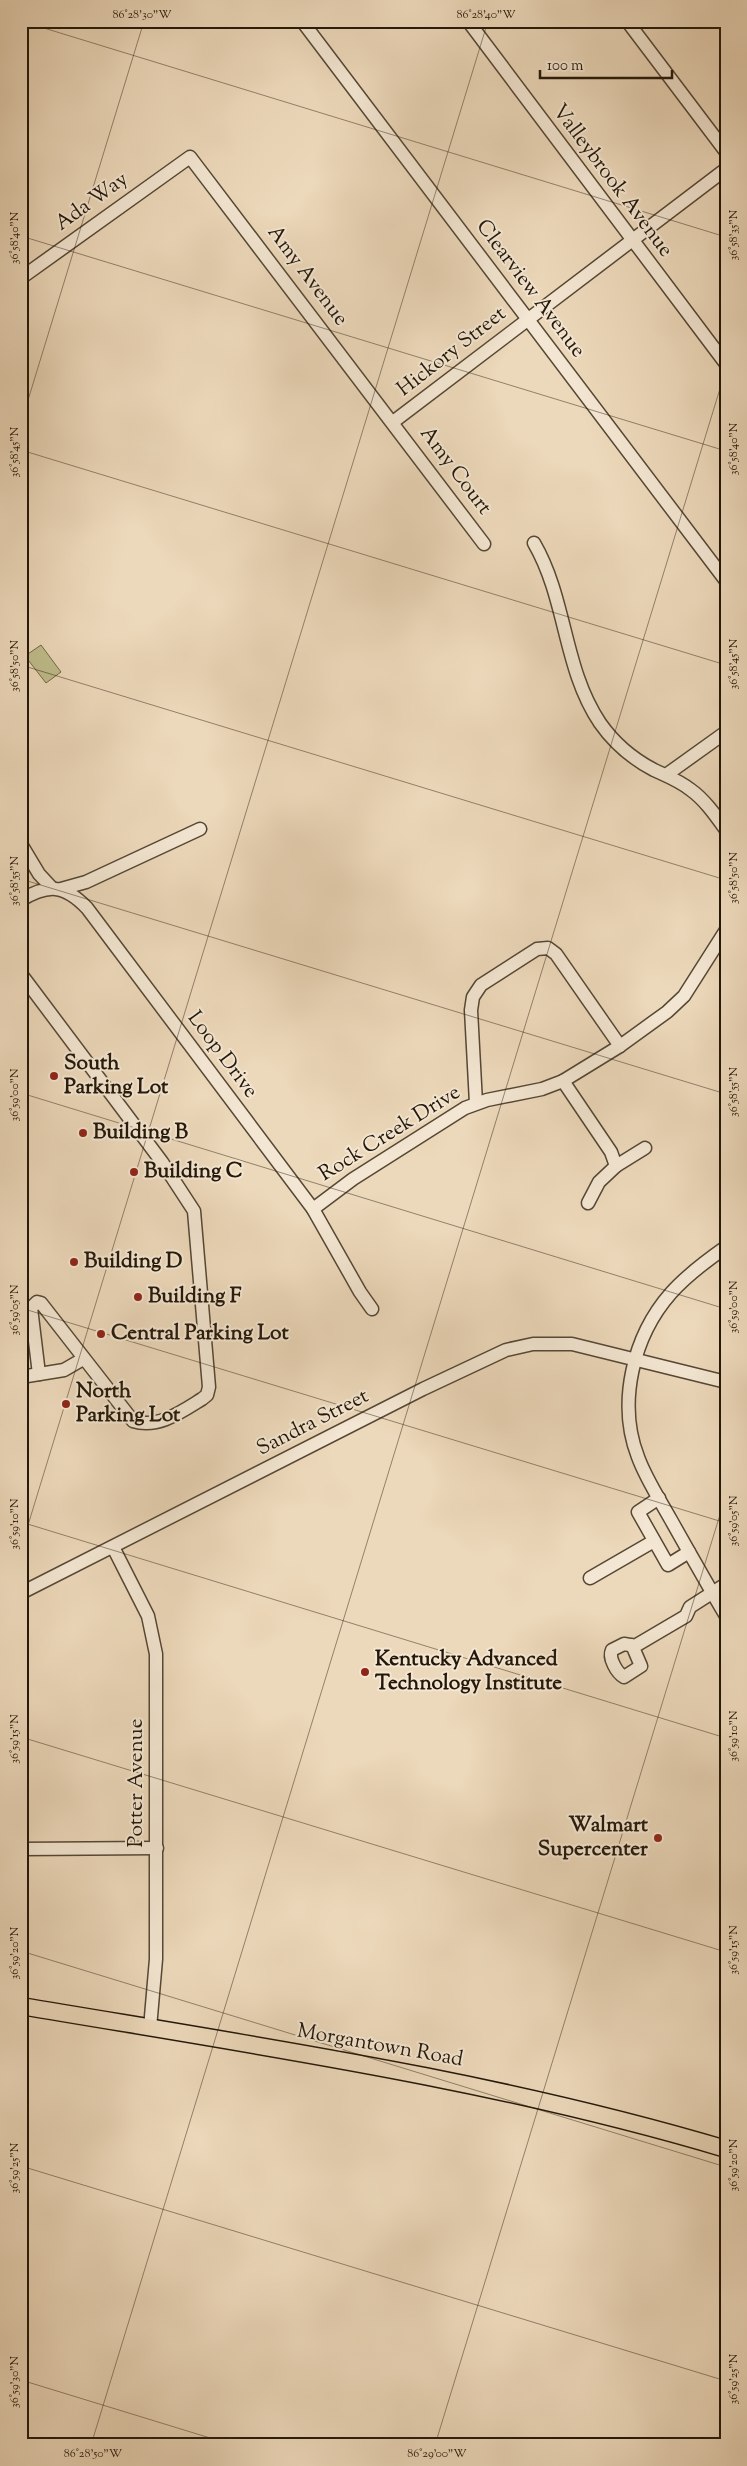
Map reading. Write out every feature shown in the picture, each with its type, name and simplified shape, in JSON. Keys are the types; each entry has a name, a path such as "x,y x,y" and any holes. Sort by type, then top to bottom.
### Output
{"main road":[{"name":"Morgantown Road","path":"21,2006 414,2072 497,2089 648,2126 726,2149"}],"street":[{"name":"Clearview Avenue","path":"302,21 726,581"},
{"name":"Valleybrook Avenue","path":"468,21 726,364"},
{"path":"627,21 726,152"},
{"name":"Amy Avenue","path":"187,159 190,157 394,422"},
{"name":"Ada Way","path":"21,278 187,159"},
{"name":"Hickory Street","path":"394,422 726,168"},
{"name":"Amy Court","path":"394,422 484,544"},
{"path":"534,543 554,587 572,662 588,702 601,724 616,742 641,762 694,792 724,825"},
{"path":"666,775 726,732"},
{"path":"21,900 37,891 86,882 200,829"},
{"name":"Loop Drive","path":"21,844 39,874 56,889 74,896 87,908 313,1209 360,1292 372,1309"},
{"name":"Rock Creek Drive","path":"313,1209 384,1159 454,1114 476,1103 563,1082 620,1046 667,1012 684,996 726,930"},
{"path":"476,1103 471,1010 473,997 481,985 537,949 548,948 556,954 620,1046"},
{"path":"21,974 162,1162 194,1211 210,1380 207,1395 193,1405 159,1423 139,1423 127,1416 41,1303 37,1302 31,1308 39,1374"},
{"path":"563,1082 610,1152 616,1166"},
{"path":"588,1203 599,1182 616,1166 646,1148"},
{"path":"726,1247 689,1274 654,1315 635,1360 629,1396 631,1432 637,1455 659,1498 726,1616"},
{"name":"Sandra Street","path":"21,1593 423,1389 506,1350 533,1344 560,1343 594,1348 726,1382"},
{"path":"21,1377 64,1370 83,1359"},
{"path":"659,1498 638,1512 654,1541 668,1565 689,1552"},
{"path":"590,1578 654,1541"},
{"name":"Potter Avenue","path":"113,1547 148,1616 155,1640 156,1959 150,2028"},
{"path":"632,1645 686,1616 690,1607 726,1584"},
{"path":"21,1848 157,1848"}],"shaded area":[{"path":"41,645 61,672 46,683 25,656"}],"place":[{"name":"South Parking Lot","path":"54,1076"},
{"name":"Building B","path":"83,1133"},
{"name":"Building C","path":"134,1172"},
{"name":"Building D","path":"74,1262"},
{"name":"Building F","path":"138,1297"},
{"name":"Central Parking Lot","path":"101,1334"},
{"name":"North Parking Lot","path":"66,1404"},
{"name":"Kentucky Advanced Technology Institute","path":"365,1672"},
{"name":"Walmart Supercenter","path":"658,1838"}]}
